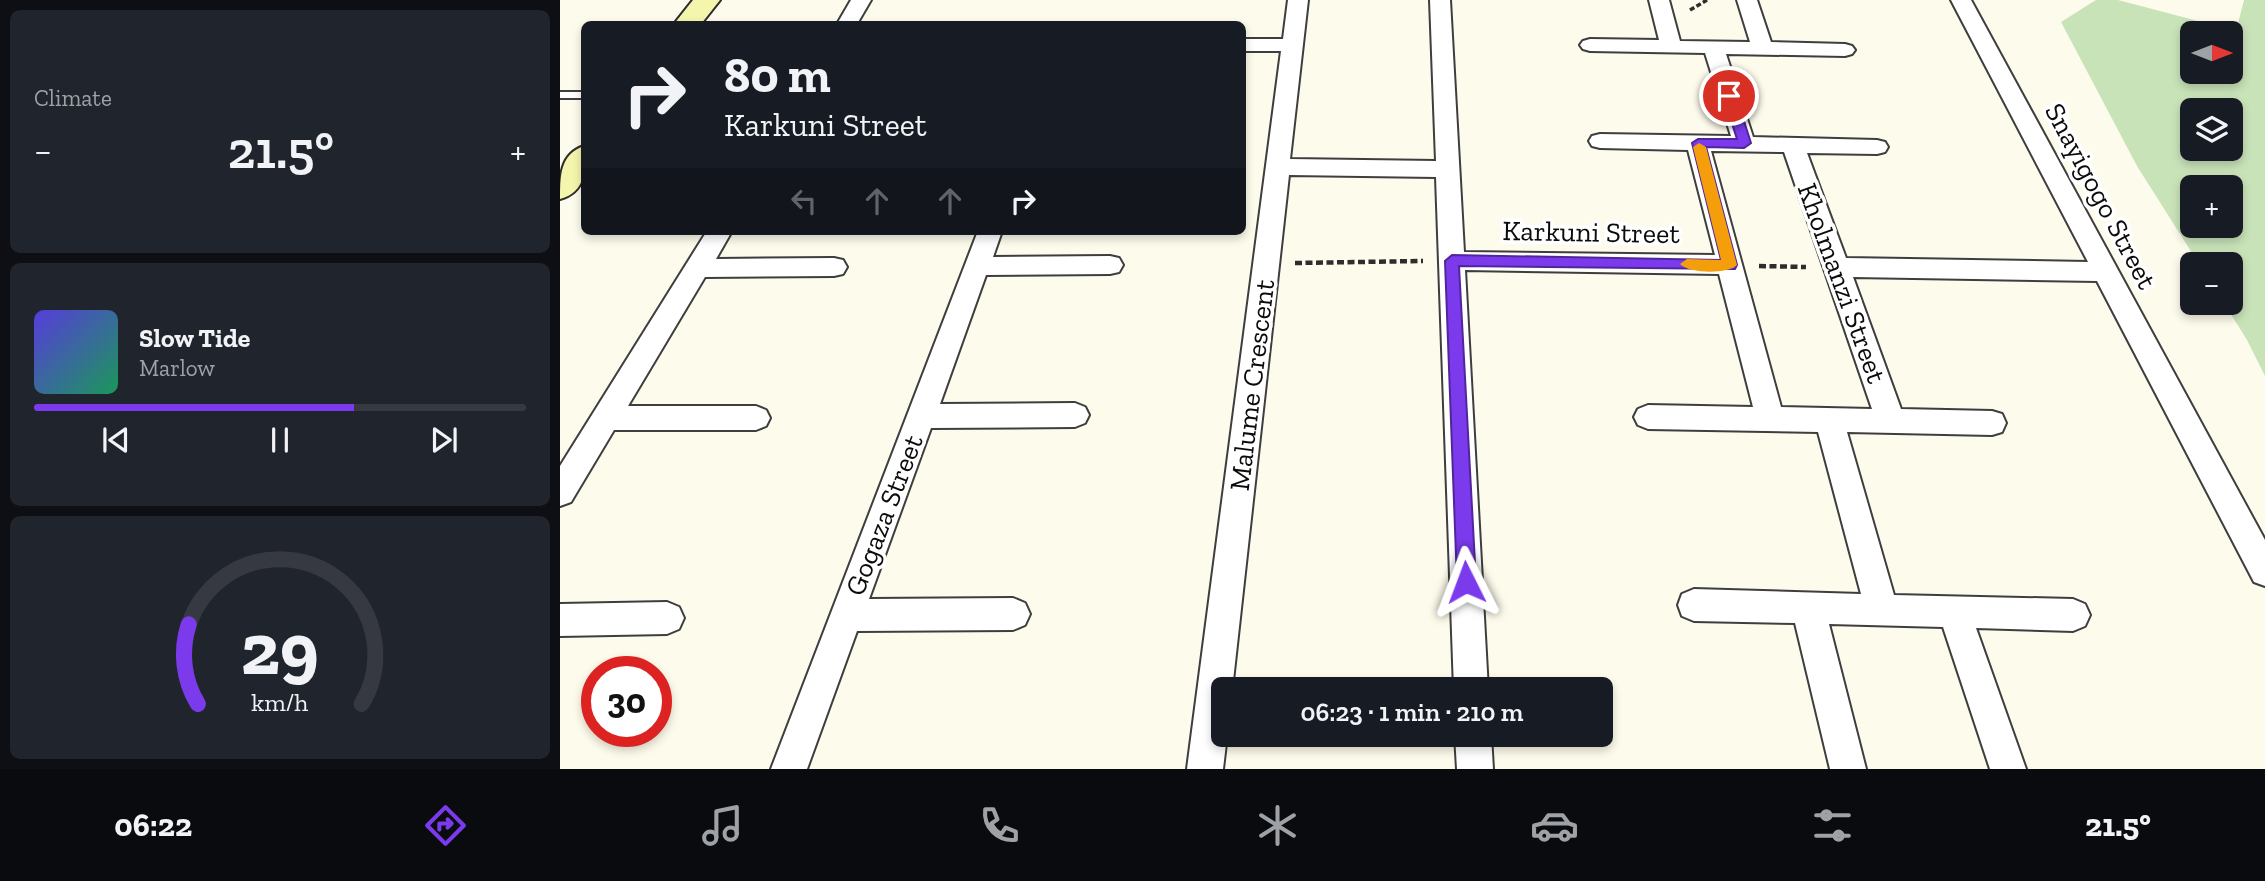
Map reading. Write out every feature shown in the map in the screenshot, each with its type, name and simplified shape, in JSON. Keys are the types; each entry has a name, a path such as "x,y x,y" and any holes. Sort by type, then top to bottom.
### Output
{"street":[{"path":"690,21 707,0"},
{"path":"849,21 861,0"},
{"name":"Malume Crescent","path":"1205,769 1298,0"},
{"path":"1440,0 1470,677"},
{"path":"1659,0 1671,47"},
{"path":"1747,0 1763,49"},
{"name":"Snayigogo Street","path":"1961,0 2265,571"},
{"path":"1246,46 1293,45"},
{"path":"1590,45 1844,50"},
{"path":"1714,48 1744,143"},
{"name":"Kholmanzi Street","path":"1600,141 1877,147"},
{"path":"1698,143 1770,419"},
{"name":"Kholmanzi Street","path":"1793,145 1891,421"},
{"path":"560,188 581,161"},
{"path":"1278,167 1448,169"},
{"path":"560,493 718,235"},
{"name":"Gogaza Street","path":"789,769 988,235"},
{"name":"Karkuni Street","path":"1452,261 1730,265"},
{"path":"976,266 1110,265"},
{"path":"698,268 834,267"},
{"path":"1836,267 2106,272"},
{"name":"Gogaza Street","path":"922,416 1075,415"},
{"name":"Kholmanzi Street","path":"1648,417 1992,423"},
{"path":"606,418 756,418"},
{"path":"1829,420 1882,610"},
{"path":"1694,605 2073,615"},
{"path":"1808,608 1848,769"},
{"path":"1954,612 2008,769"},
{"name":"Gogaza Street","path":"847,615 1013,614"},
{"path":"560,620 667,618"},
{"path":"1474,747 1475,769"}],"lane":[{"path":"560,95 581,95"}],"path":[{"path":"1266,263 1452,261"},
{"path":"1730,265 1836,267"}],"green space":[{"path":"2096,0 2118,0 2198,21 2180,21 2180,84 2244,84 2244,21 2239,21 2244,0 2265,0 2265,376 2231,315 2243,315 2243,252 2191,252 2183,238 2243,238 2243,175 2180,175 2180,234 2137,166 2061,22"}],"slow traffic":[{"path":"1687,264 1730,265 1699,147"}],"route":[{"path":"1466,582 1452,261 1730,265 1698,143 1744,143 1729,96"}]}
